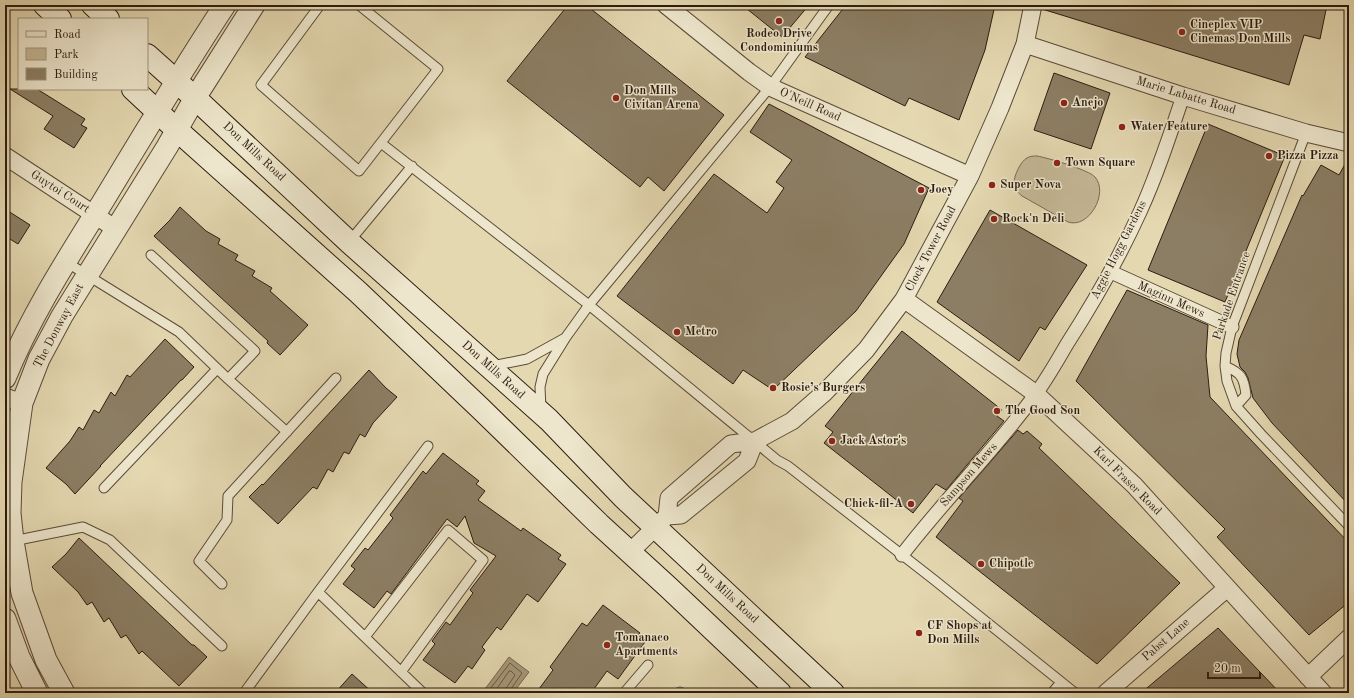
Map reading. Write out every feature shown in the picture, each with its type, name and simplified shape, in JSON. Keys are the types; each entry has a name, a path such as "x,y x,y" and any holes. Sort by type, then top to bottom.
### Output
{"main road":[{"path":"45,5 59,18"},
{"path":"93,5 107,18"},
{"name":"Don Mills Road","path":"148,56 349,242 542,415 623,497 661,521 833,693"},
{"path":"134,90 368,302 780,693"}],"street":[{"name":"The Donway East","path":"5,378 17,348 41,302 176,81 225,5"},
{"name":"The Donway East","path":"64,693 46,660 22,593 9,541 13,400 39,359 87,274 254,5"},
{"name":"O'Neill Road","path":"666,5 749,72 770,87 970,176"},
{"name":"Clock Tower Road","path":"661,521 669,498 730,444 755,441 792,421 824,393 866,350 904,299 970,176 1000,108 1025,44 1032,5"},
{"name":"Marie Labatte Road","path":"1025,44 1183,96 1306,133 1349,143"},
{"name":"Aggie Hogg Gardens","path":"1036,394 1078,328 1111,272 1141,211 1170,136 1183,96"},
{"name":"Guytoi Court","path":"5,156 116,228"},
{"name":"Maginn Mews","path":"1111,272 1232,327"},
{"name":"Karl Fraser Road","path":"904,299 1036,394 1134,485 1323,693"},
{"name":"Sampson Mews","path":"902,555 920,531 1036,394"},
{"path":"630,552 661,521 681,515 746,461 755,441"},
{"name":"Pabst Lane","path":"1106,693 1226,588"},
{"path":"5,619 19,657 37,693"},
{"path":"1308,676 1349,638"}],"lane":[{"path":"320,5 261,85 359,171 438,69 359,5"},
{"path":"542,415 540,388 542,378 546,368 566,337 589,305 770,87 830,5"},
{"name":"Parkade Entrance","path":"1306,133 1232,327 1226,353 1225,366 1227,381 1236,406 1349,526"},
{"path":"381,143 589,305 777,460 788,466 902,555 1075,693"},
{"path":"349,242 412,166"},
{"path":"151,255 255,351 228,379"},
{"path":"66,262 179,332 287,432"},
{"path":"490,367 531,357 566,337"},
{"path":"1225,366 1238,372 1244,383 1246,395 1236,406"},
{"path":"104,488 218,369"},
{"path":"222,584 199,561 227,520 228,496 336,378"},
{"path":"244,693 428,446"},
{"path":"9,541 83,527 110,540 222,646"},
{"path":"365,637 448,530 483,560 401,672"},
{"path":"318,592 423,693"},
{"path":"624,693 648,665"},
{"path":"1052,693 1061,682"}],"green space":[{"path":"1037,156 1077,168 1095,177 1099,184 1100,192 1098,200 1095,208 1083,220 1076,223 1068,222 1022,196 1018,192 1014,183 1018,169 1022,162 1027,158"}],"water":[{"path":"509,657 529,672 513,693 482,693"}],"building":[{"name":"Don Mills Civitan Arena","path":"568,5 586,5 724,115 664,191 648,177 640,187 507,81"},
{"name":"Rodeo Drive Condominiums","path":"742,5 809,5 782,37"},
{"path":"846,5 995,5 985,50 959,120 909,98 905,106 805,57"},
{"path":"1043,5 1327,5 1320,39 1304,35 1289,85 1042,9"},
{"path":"1054,73 1110,93 1091,149 1034,130"},
{"path":"10,89 39,90 85,119 81,125 87,128 74,148 44,129 53,116"},
{"path":"769,104 929,188 904,244 856,311 773,390 743,370 733,384 617,296 714,174 767,213 784,188 776,182 792,160 750,132"},
{"path":"1208,124 1285,156 1225,302 1148,270"},
{"path":"1349,157 1349,505 1272,423 1253,398 1248,378 1240,367 1237,354 1239,340 1302,195 1303,196 1321,165 1339,175"},
{"path":"180,207 206,231 220,239 218,244 238,255 235,260 255,271 252,276 272,288 270,291 308,325 280,355 267,343 268,341 154,236 170,220"},
{"path":"5,209 30,225 18,244 5,236"},
{"path":"990,210 1087,265 1045,330 1040,327 1019,361 937,302"},
{"path":"1127,290 1208,325 1206,356 1210,397 1349,543 1349,602 1309,635 1217,537 1225,529 1076,381"},
{"path":"902,331 1002,410 997,416 1004,421 946,490 936,484 913,513 824,443 833,432 825,426"},
{"path":"165,339 194,367 75,494 66,484 46,468 70,441 79,427 83,430 94,410 99,413 111,392 115,396 127,375 130,377"},
{"path":"369,370 397,397 373,423 365,437 360,434 349,454 344,452 333,472 328,469 317,489 313,487 278,524 249,497 262,484 263,485"},
{"path":"1018,430 1023,434 1027,431 1042,444 1039,448 1180,583 1097,664 936,537 963,501 959,498"},
{"path":"443,453 479,481 476,484 485,491 478,500 521,531 523,528 561,555 558,559 566,564 538,602 527,594 501,630 497,627 482,647 485,650 472,669 468,666 455,683 423,660 435,644 432,641 446,622 450,625 473,593 470,590 496,556 474,543 465,516 457,527 447,519 391,594 387,591 374,608 343,584 355,569 351,566 365,548 368,550 393,518 390,515 423,471 426,474"},
{"path":"79,538 192,645 194,645 207,657 179,686 142,651 139,654 126,635 121,638 109,618 104,622 92,602 87,605 78,592 52,567 66,554"},
{"name":"Tomanaco Apartments","path":"603,605 640,633 638,636 645,642 618,679 607,671 591,693 536,693 553,670 550,667 582,623 587,626"},
{"path":"1218,628 1280,693 1141,693"},
{"path":"352,674 373,693 335,693"}],"place":[{"name":"Rodeo Drive Condominiums","path":"779,21"},
{"name":"Cineplex VIP Cinemas Don Mills","path":"1182,32"},
{"name":"Don Mills Civitan Arena","path":"616,98"},
{"name":"Anejo","path":"1064,103"},
{"name":"Water Feature","path":"1122,127"},
{"name":"Pizza Pizza","path":"1269,156"},
{"name":"Town Square","path":"1057,163"},
{"name":"Super Nova","path":"992,185"},
{"name":"Joey","path":"921,190"},
{"name":"Rock'n Deli","path":"994,219"},
{"name":"Metro","path":"677,332"},
{"name":"Rosie’s Burgers","path":"773,388"},
{"name":"The Good Son","path":"997,411"},
{"name":"Jack Astor's","path":"832,441"},
{"name":"Chick-fil-A","path":"911,504"},
{"name":"Chipotle","path":"981,564"},
{"name":"CF Shops at Don Mills","path":"919,633"},
{"name":"Tomanaco Apartments","path":"607,645"}]}
